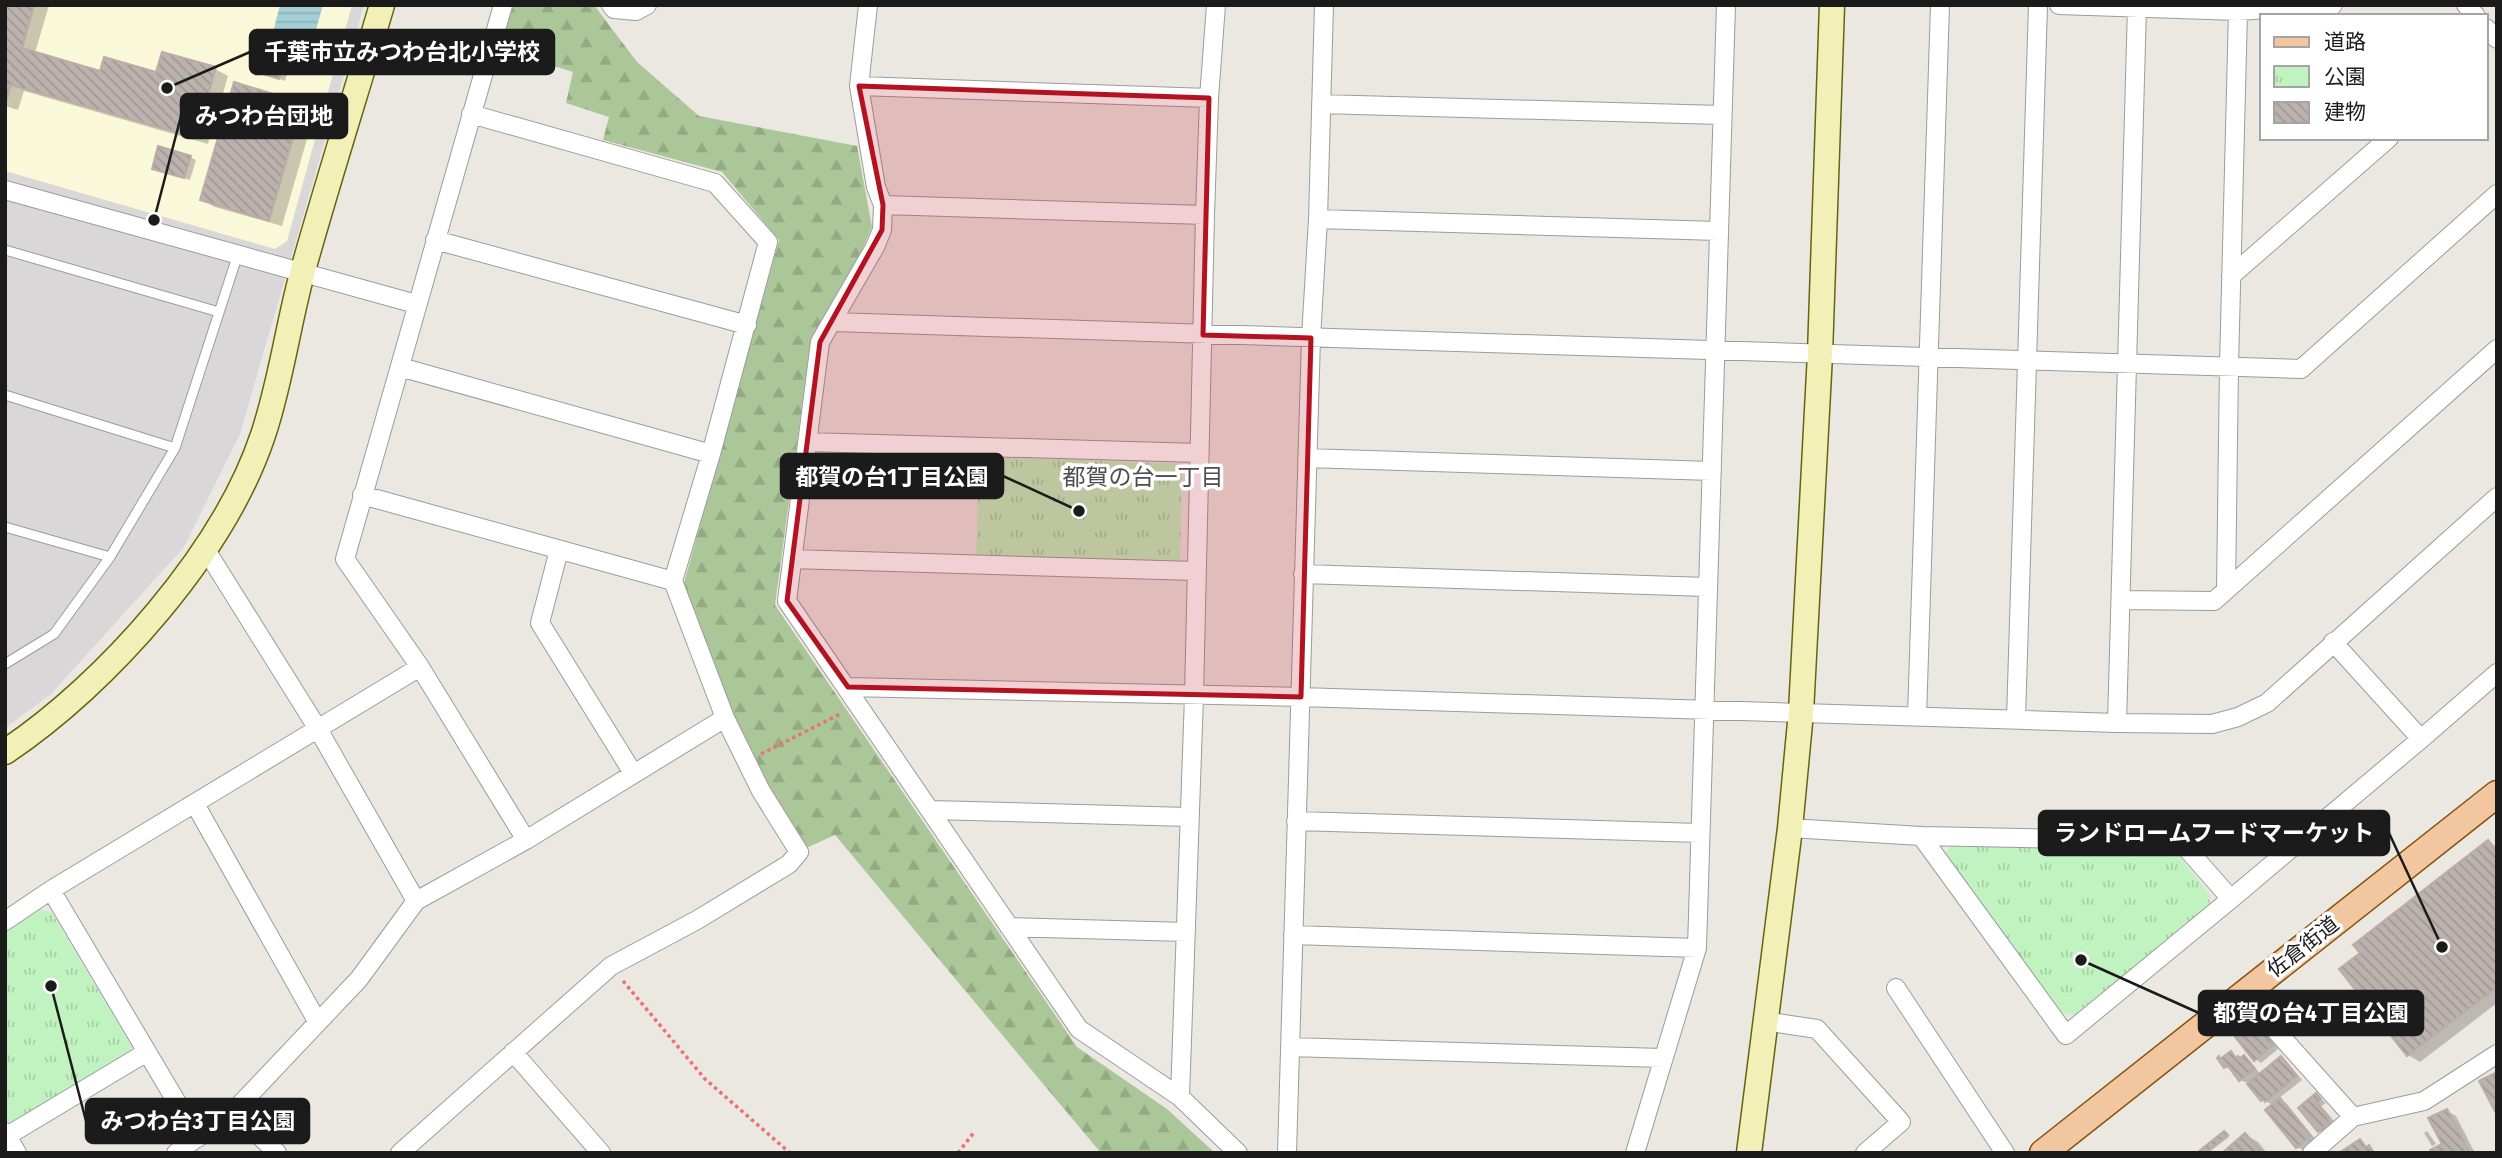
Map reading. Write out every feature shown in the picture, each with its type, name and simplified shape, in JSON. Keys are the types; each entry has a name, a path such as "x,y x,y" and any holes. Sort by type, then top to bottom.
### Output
{"main road":[{"name":"佐倉街道","path":"2043,1153 2497,794"}],"street":[{"path":"5,752 38,730 93,680 157,613 205,550 235,500 263,435 303,272 382,5"},
{"path":"503,5 345,558 420,667 526,841"},
{"path":"611,5 614,9 636,11 647,5"},
{"path":"868,5 859,86 876,187 883,205 882,230 875,247 820,342 787,601 1079,1029 1180,1097 1238,1153"},
{"path":"1180,1097 1194,696 1205,215 1209,98 1216,5"},
{"path":"1287,1153 1303,574 1324,5"},
{"path":"1635,1153 1697,947 1726,5"},
{"path":"1749,1153 1790,828 1801,712 1820,354 1832,5"},
{"path":"1917,717 1940,5"},
{"path":"2016,719 2038,5"},
{"path":"2059,5 2238,11 2333,5"},
{"path":"2117,723 2137,7"},
{"path":"2226,590 2238,11"},
{"path":"859,86 1209,98"},
{"path":"1321,104 1721,115"},
{"path":"409,1150 513,1052 611,966 720,906 789,864 799,852 746,761 725,718 673,581 711,454 768,242 715,183 471,114"},
{"path":"2231,276 2387,140"},
{"path":"5,190 416,304"},
{"path":"833,322 2301,369 2497,194"},
{"path":"883,205 1205,215"},
{"path":"1318,219 1718,231"},
{"path":"436,240 747,325"},
{"path":"2120,600 2214,601 2497,349"},
{"path":"400,367 711,454"},
{"path":"807,442 1199,453"},
{"path":"1307,458 1712,471"},
{"path":"362,495 673,581"},
{"path":"848,687 1301,697 2212,724 2238,717 2267,703 2497,497"},
{"path":"205,550 318,729 416,901"},
{"path":"559,550 540,623 633,773"},
{"path":"792,559 1195,571"},
{"path":"1303,574 1707,587"},
{"path":"2333,642 2421,740"},
{"path":"5,921 51,890 420,667"},
{"path":"1921,836 2066,1035 2421,740 2497,673"},
{"path":"176,1153 234,1111 359,979 416,901 526,841 725,718"},
{"path":"195,803 317,1021"},
{"path":"932,810 1189,817"},
{"path":"1296,821 1700,833"},
{"path":"1790,828 1921,836 2180,841 2231,899"},
{"path":"51,890 198,1138"},
{"path":"1009,927 1186,932"},
{"path":"1293,935 1697,947"},
{"path":"1896,988 2005,1153"},
{"path":"2243,994 2353,1117"},
{"path":"1764,1021 1816,1029 1901,1122 1865,1153"},
{"path":"1290,1047 1663,1058"},
{"path":"17,1153 6,1134 147,1052"},
{"path":"513,1052 601,1153"},
{"path":"2312,1153 2353,1117 2424,1101 2497,1054"},
{"path":"234,1111 277,1153"}],"lane":[{"path":"5,250 219,312"},
{"path":"5,664 54,634 110,557 175,449 238,254"},
{"path":"5,395 175,449"},
{"path":"5,527 110,557"}],"path":[{"path":"746,761 859,704"},
{"path":"611,966 705,1079 789,1153"},
{"path":"958,1153 975,1131"}],"highlighted area":[{"path":"859,86 1209,98 1203,335 1311,338 1301,697 848,687 787,601 820,342 882,230 883,205"}],"shaded area":[{"path":"5,5 364,5 240,434 184,547 51,694 5,728"},
{"path":"5,5 352,5 287,241 275,249 5,171"}],"green space":[{"path":"513,5 594,5 637,62 699,116 857,146 872,227 861,253 811,339 775,605 1077,1047 1167,1109 1215,1153 1101,1153 835,835 806,848 769,789 732,715 684,583 779,240 722,172 603,140 609,117 566,103 573,72 500,49"},
{"path":"979,456 1182,464 1180,563 976,558"},
{"path":"1953,843 2175,851 2209,894 2210,907 2074,1015 2058,1013 1943,857"},
{"path":"35,907 52,913 132,1047 127,1058 17,1124 6,1122 5,926"}],"water":[{"path":"280,5 323,5 312,44 273,32"}],"building":[{"path":"5,5 34,5 22,48 100,71 104,57 156,72 162,52 216,67 196,138 11,85 5,104"},
{"path":"265,41 288,48 279,79 257,72"},
{"path":"234,82 303,103 269,221 200,200"},
{"path":"158,146 191,156 184,178 152,169"},
{"path":"2488,840 2497,851 2497,987 2407,1056 2339,969 2360,953 2353,945"},
{"path":"2260,1024 2273,1045 2254,1061 2235,1037 2245,1029 2249,1033"},
{"path":"2231,1051 2236,1058 2244,1055 2255,1069 2239,1081 2228,1066 2224,1068 2217,1058 2219,1056 2220,1059"},
{"path":"2281,1056 2297,1076 2265,1102 2263,1099 2261,1101 2247,1084"},
{"path":"2497,1072 2497,1115 2479,1081"},
{"path":"2316,1093 2321,1099 2317,1103 2330,1122 2318,1132 2298,1108"},
{"path":"2280,1098 2311,1136 2296,1148 2265,1110"},
{"path":"2447,1109 2470,1153 2431,1153 2430,1150 2442,1144 2428,1118"},
{"path":"2224,1131 2228,1135 2205,1153 2199,1151"},
{"path":"2245,1133 2263,1153 2222,1153"},
{"path":"2360,1139 2366,1147 2369,1145 2374,1153 2339,1153"}],"place":[{"name":"千葉市立みつわ台北小学校","path":"167,88"},
{"name":"みつわ台団地","path":"154,220"},
{"name":"都賀の台1丁目公園","path":"1079,511"},
{"name":"ランドロームフードマーケット","path":"2442,947"},
{"name":"都賀の台4丁目公園","path":"2081,960"},
{"name":"みつわ台3丁目公園","path":"51,986"}],"district":[{"name":"都賀の台一丁目","path":"1143,477"}]}
